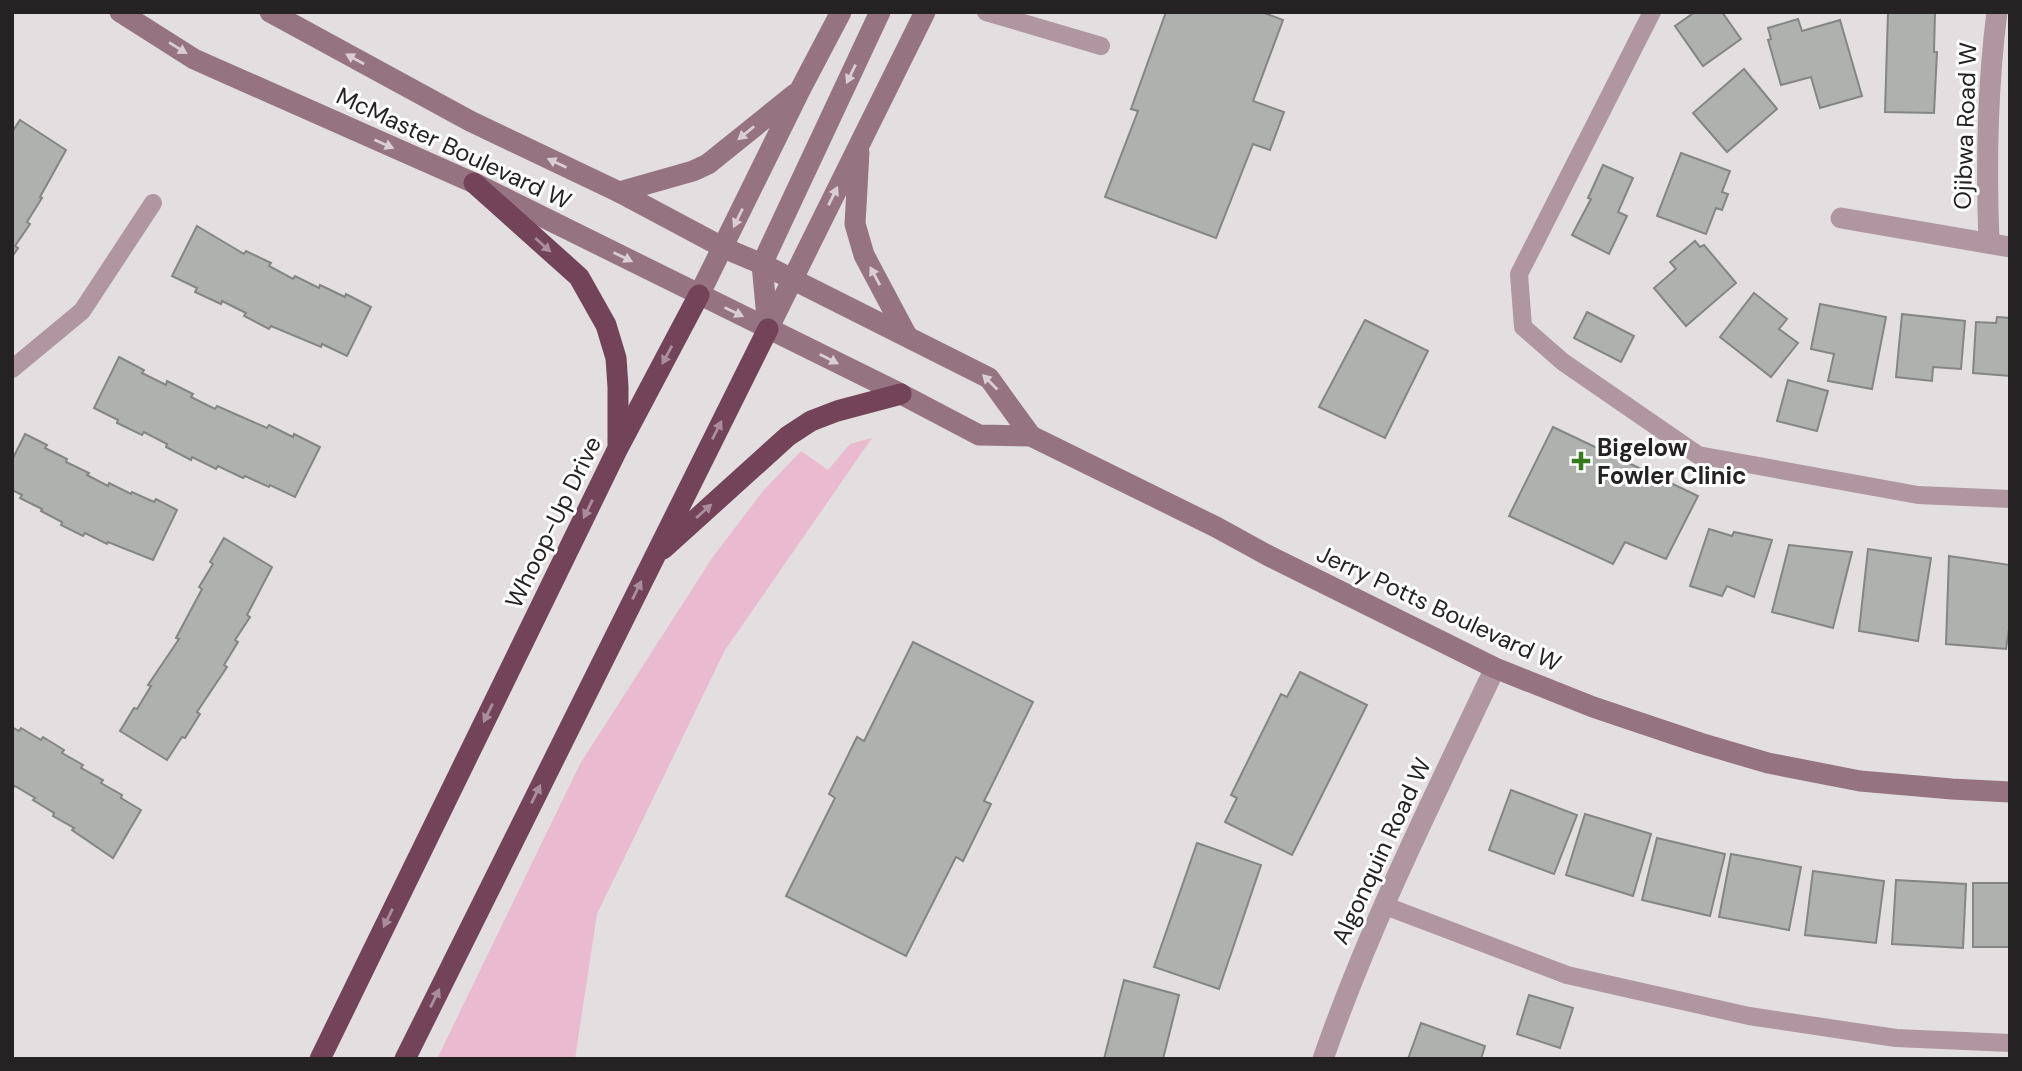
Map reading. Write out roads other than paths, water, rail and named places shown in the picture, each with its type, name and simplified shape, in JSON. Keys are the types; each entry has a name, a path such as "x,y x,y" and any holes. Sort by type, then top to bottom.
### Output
{"highway":[{"path":"474,183 579,277 606,325 616,358 618,377 618,448"},
{"name":"Whoop-Up Drive","path":"320,1059 618,448 699,295"},
{"path":"405,1059 768,329"},
{"path":"654,557 781,443 811,421 837,411 901,394"}],"street":[{"name":"McMaster Boulevard W","path":"120,12 194,59 474,183 768,329"},
{"name":"McMaster Boulevard W","path":"271,12 470,121 619,192 724,248 794,280"},
{"name":"Whoop-Up Drive","path":"699,295 841,12"},
{"path":"768,329 762,264 880,12"},
{"path":"768,329 925,12"},
{"name":"Ojibwa Road W","path":"1841,218 1999,244 1986,167 1991,56 1997,12"},
{"path":"619,192 693,171 708,164 800,90"},
{"path":"860,143 855,224 864,255 907,336"},
{"name":"Jerry Potts Boulevard W","path":"794,280 989,378 1031,436"},
{"name":"Jerry Potts Boulevard W","path":"768,329 901,394 979,436 1031,436 1495,668 1593,707 1768,763 1860,780 2010,792"},
{"name":"Algonquin Road W","path":"1323,1059 1349,986 1383,905 1495,668"}],"lane":[{"path":"986,12 1101,46"},
{"path":"1652,12 1519,274 1523,327 1563,362 1698,455 1918,495 2010,499"},
{"path":"12,369 82,311 153,204"},
{"path":"1383,905 1567,975 1749,1016 1896,1038 2010,1043"}],"place":[{"name":"Bigelow Fowler Clinic","path":"1581,461"}]}
